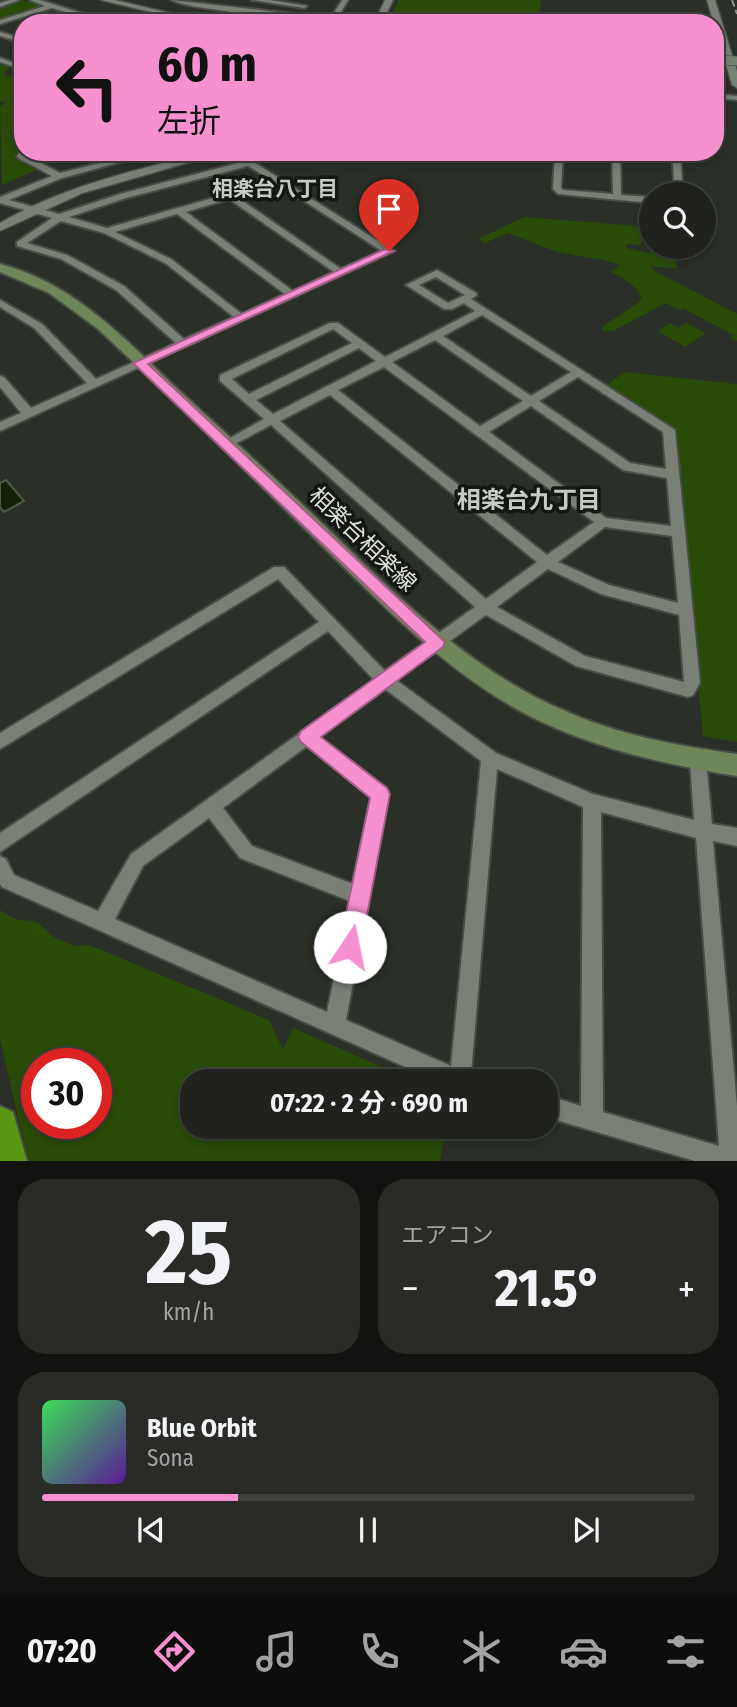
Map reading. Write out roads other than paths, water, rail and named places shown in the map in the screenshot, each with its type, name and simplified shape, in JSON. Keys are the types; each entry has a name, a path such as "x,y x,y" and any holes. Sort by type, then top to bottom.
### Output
{"highway":[{"path":"0,1125 8,1161"}],"main road":[{"name":"相楽台相楽線","path":"0,268 55,291 84,310 437,642 480,675 557,718 623,743 698,760 737,765"}],"street":[{"path":"0,5 16,0"},
{"path":"33,0 78,14"},
{"path":"94,0 154,14"},
{"path":"105,0 154,14"},
{"path":"174,0 264,14"},
{"path":"255,0 306,3"},
{"path":"25,14 50,6"},
{"path":"724,50 737,85"},
{"path":"30,161 59,176"},
{"path":"0,200 59,176 119,161"},
{"path":"0,228 32,209 79,189 186,161"},
{"path":"0,427 389,251 245,161"},
{"path":"559,161 558,190 639,199"},
{"path":"616,161 617,198"},
{"path":"677,161 678,182"},
{"path":"183,344 120,288 64,257 20,244 60,217 123,196 248,163"},
{"path":"107,231 280,182"},
{"path":"230,196 341,273"},
{"path":"0,200 107,231 168,261 241,318"},
{"path":"179,211 292,295"},
{"path":"437,273 472,295 464,299 448,307 411,285 437,273"},
{"path":"464,299 669,430 692,683 688,690 580,661 485,607 224,378 334,325 603,522 678,532"},
{"path":"0,303 38,326 94,384"},
{"path":"227,443 483,311"},
{"path":"436,336 631,468 673,474"},
{"path":"248,399 359,344"},
{"path":"480,432 579,372"},
{"path":"0,380 29,414"},
{"path":"332,391 546,562 606,590 684,611"},
{"path":"102,923 137,860 603,522"},
{"path":"0,742 279,571 384,680 490,758 592,802 703,831 737,837"},
{"path":"0,843 328,623"},
{"path":"307,737 380,794 335,1024"},
{"path":"463,1069 490,758"},
{"path":"558,1109 732,1161 698,760"},
{"path":"592,802 592,1119"},
{"path":"212,808 246,852 360,896"},
{"path":"0,865 8,881 435,1069"}],"railway":[{"path":"732,0 737,14"}],"district":[{"name":"相楽台八丁目","path":"275,189"},
{"name":"相楽台九丁目","path":"529,500"}]}
